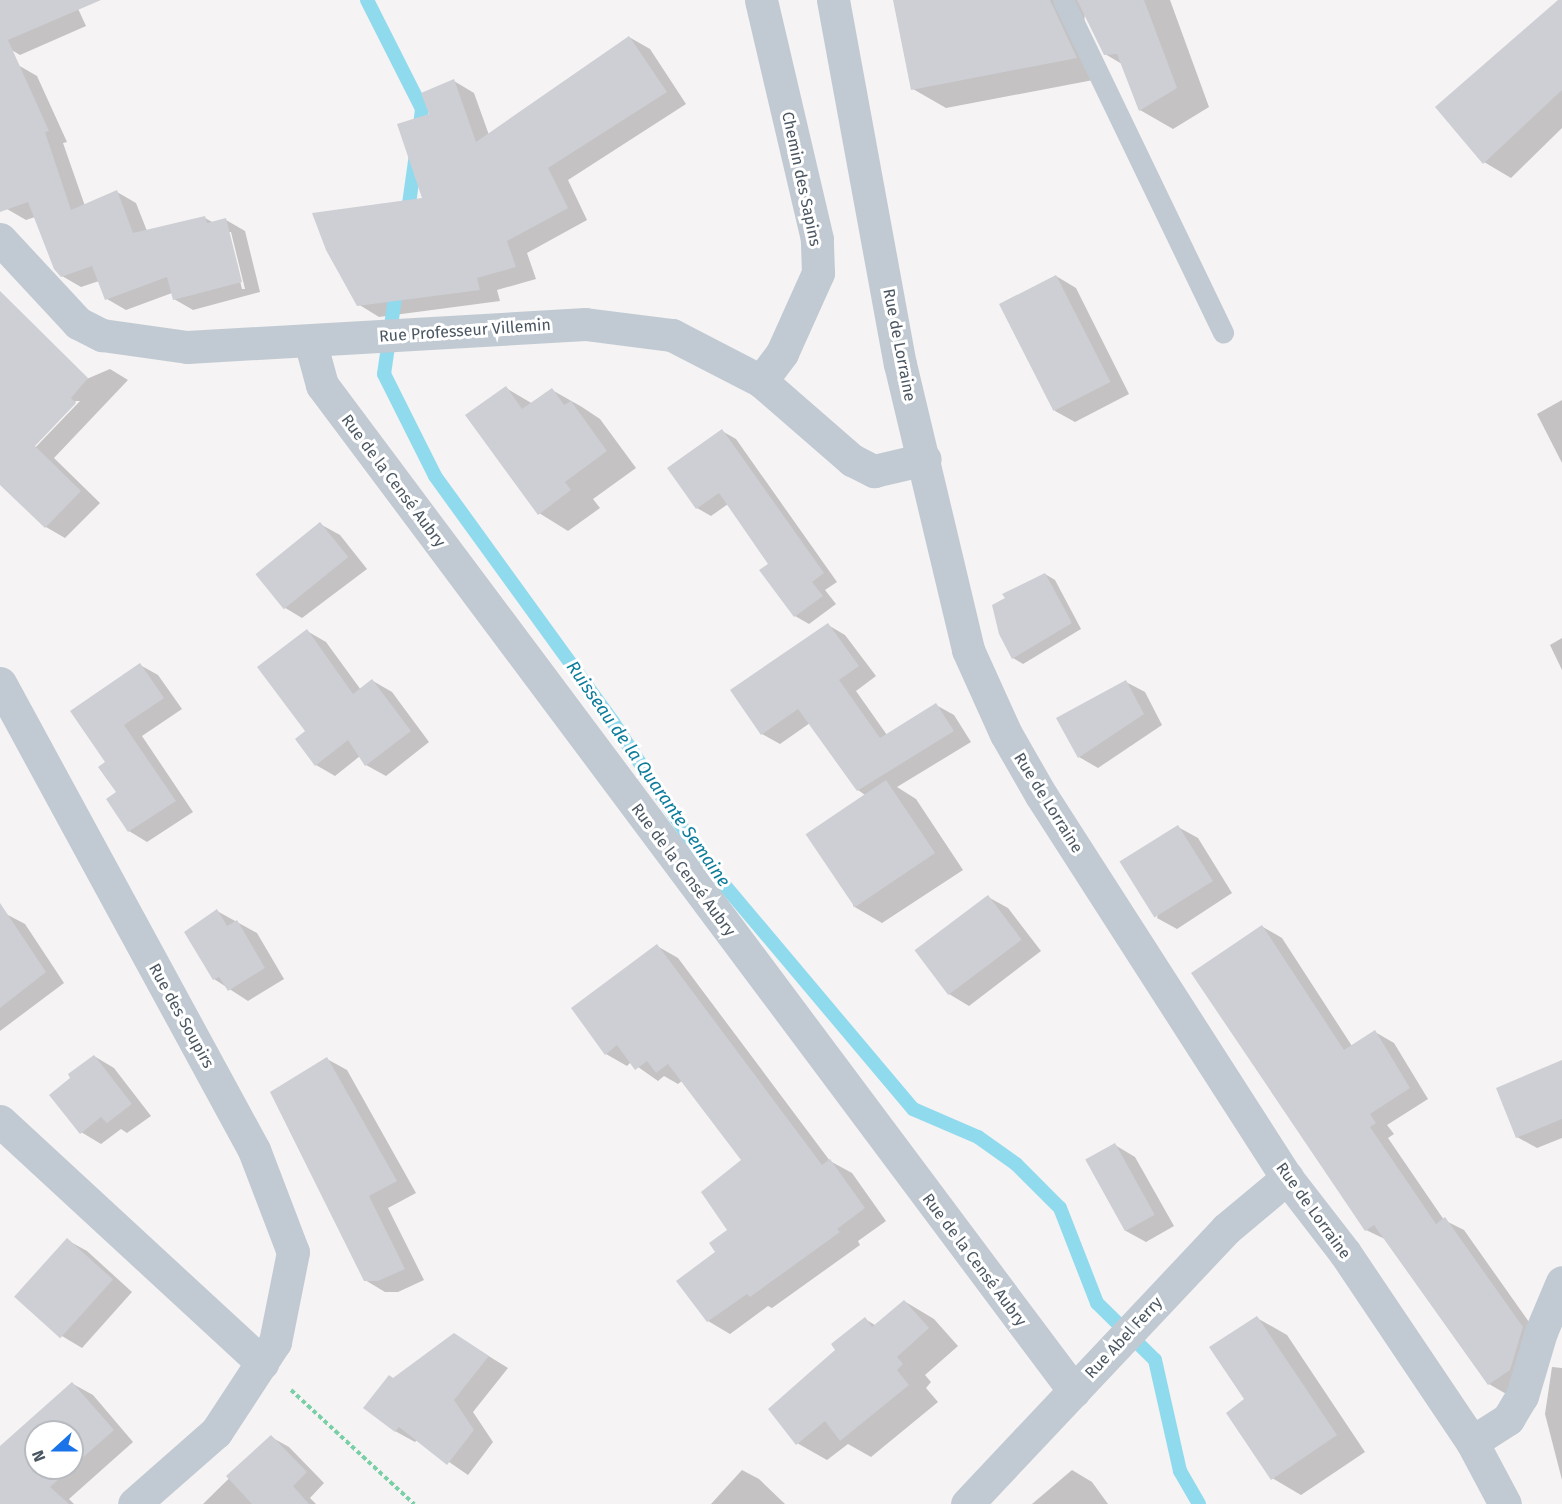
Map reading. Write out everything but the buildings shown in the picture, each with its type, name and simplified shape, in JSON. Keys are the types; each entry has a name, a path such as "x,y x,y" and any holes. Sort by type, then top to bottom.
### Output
{"street":[{"name":"Chemin des Sapins","path":"761,0 817,239 818,273 782,353 761,381"},
{"name":"Rue de Lorraine","path":"833,0 900,364 925,459 968,650 1006,734 1041,795 1287,1178 1345,1253 1472,1442 1504,1504"},
{"name":"Rue Professeur Villemin","path":"0,239 78,323 102,335 187,347 585,324 672,335 761,381 852,460 874,471 925,459"},
{"name":"Rue de la Censé Aubry","path":"310,341 322,385 912,1179 1074,1391"},
{"name":"Rue des Soupirs","path":"0,683 249,1139 293,1252 275,1342 262,1363 216,1432 134,1504"},
{"path":"0,1121 262,1363"},
{"name":"Rue Abel Ferry","path":"967,1504 1226,1229 1287,1178"},
{"path":"1472,1442 1508,1419 1522,1396 1541,1332 1562,1282"}],"lane":[{"path":"1063,0 1223,333"}],"path":[{"path":"262,1363 414,1504"}],"waterway":[{"name":"Ruisseau de la Quarante Semaine","path":"367,0 422,109 419,135"},
{"name":"Ruisseau de la Quarante Semaine","path":"407,218 416,154"},
{"name":"Ruisseau de la Quarante Semaine","path":"397,284 384,374 435,476 613,722 705,862 913,1109 978,1137 1016,1164 1060,1208 1097,1303 1155,1360 1180,1471 1199,1504"}]}
